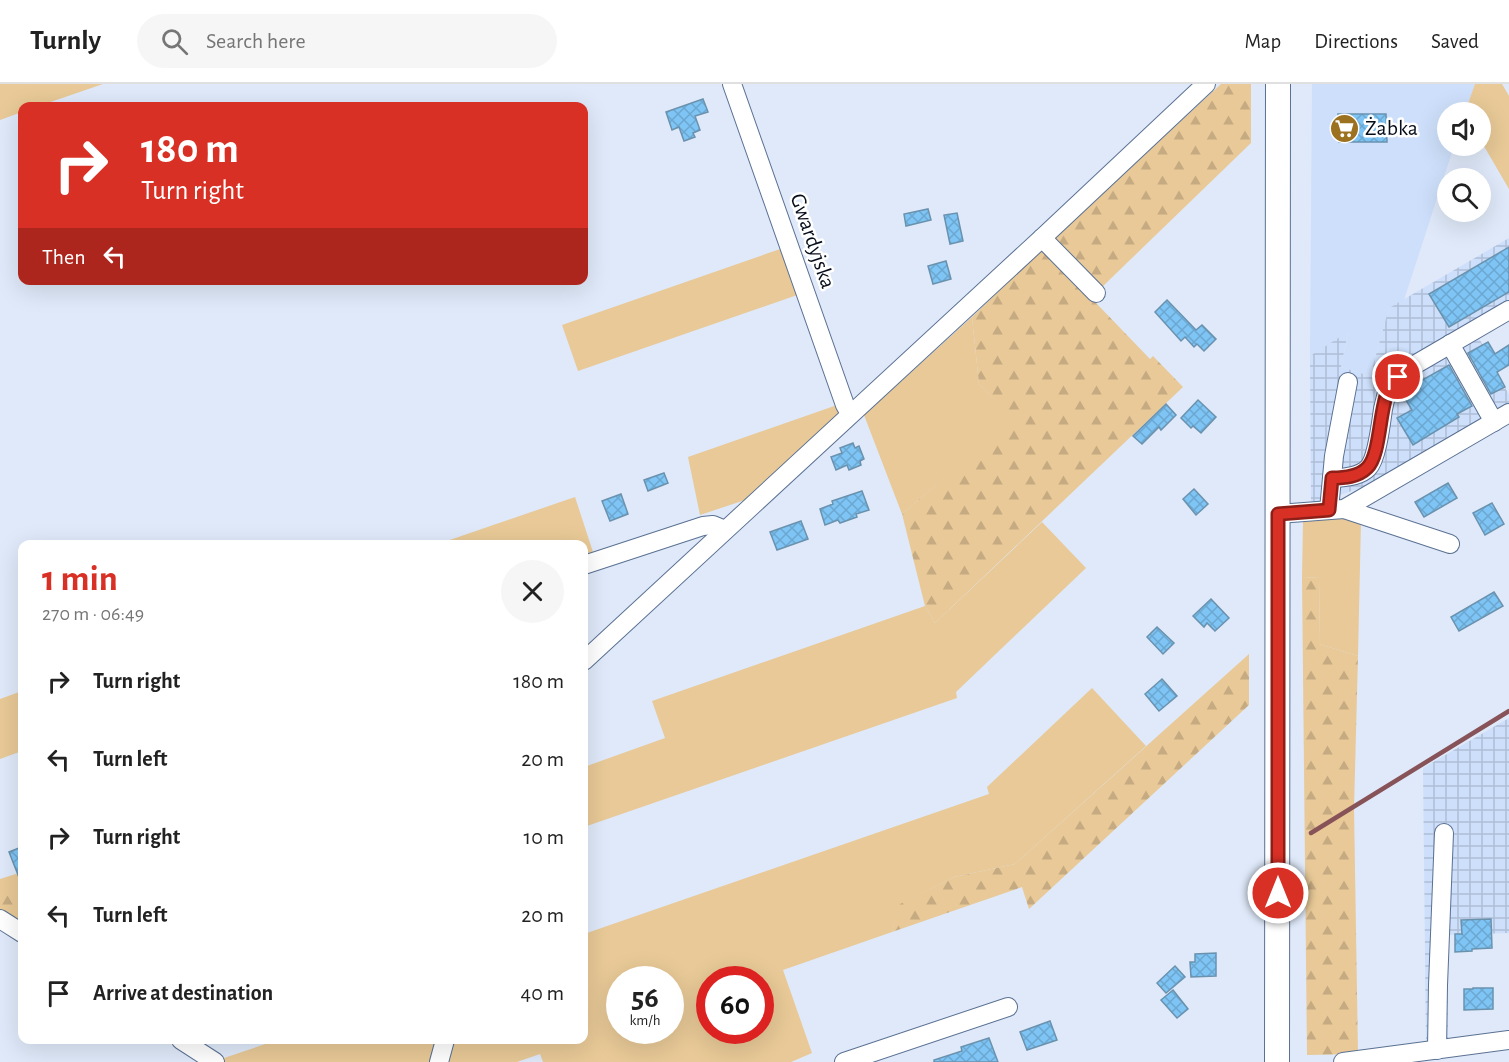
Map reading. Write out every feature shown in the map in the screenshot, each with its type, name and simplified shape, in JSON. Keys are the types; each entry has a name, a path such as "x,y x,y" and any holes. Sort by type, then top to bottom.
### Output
{"main road":[{"path":"1277,1062 1278,84"}],"street":[{"name":"Gwardyjska","path":"732,84 850,414"},
{"path":"588,657 1206,84"},
{"path":"1042,238 1096,293"},
{"path":"1332,478 1352,476 1368,467 1374,456 1386,396 1390,386 1398,377 1411,367 1509,310"},
{"path":"1336,509 1501,417 1450,344"},
{"path":"1336,509 1332,478 1334,456 1348,382"},
{"path":"1278,514 1336,509 1450,544"},
{"path":"588,564 703,526 713,525 725,530"},
{"path":"1437,1050 1444,833"},
{"path":"0,919 18,930"},
{"path":"844,1062 1008,1007"},
{"path":"1343,1062 1509,1040"},
{"path":"187,1044 215,1062"},
{"path":"439,1062 444,1044"}],"shaded area":[{"path":"1312,84 1475,84 1469,102 1437,102 1437,156 1451,156 1447,168 1437,168 1437,198 1404,300 1389,308 1370,376 1341,367 1348,333 1310,356"},
{"path":"1509,238 1509,321 1479,338 1509,395 1509,405 1363,487 1311,505 1310,356 1348,332 1341,367 1370,376 1389,308"},
{"path":"1509,718 1509,933 1448,935 1448,1043 1426,1044 1423,768"}],"green space":[{"path":"0,84 103,84 51,102 18,102 18,113 0,120"},
{"path":"1221,84 1251,84 1251,143 1101,288 1053,239"},
{"path":"1475,84 1502,84 1509,96 1509,189 1490,156 1491,102 1469,102"},
{"path":"786,247 803,293 578,371 562,325"},
{"path":"1043,248 1150,359 1153,356 1183,387 935,623 925,606 902,514 1013,419 979,384 972,317"},
{"path":"972,317 979,384 1014,419 902,514 864,415"},
{"path":"840,404 841,416 754,497 700,515 688,457"},
{"path":"575,497 593,552 588,554 588,540 450,540"},
{"path":"1346,517 1361,520 1358,656 1319,644 1320,578 1302,577 1303,522"},
{"path":"1042,522 1086,568 956,692 957,698 588,826 588,766 665,738 652,701 925,606 935,623"},
{"path":"1302,577 1320,578 1319,644 1358,656 1354,808 1358,1054 1307,1055"},
{"path":"1249,654 1249,705 1029,909 1022,887 892,932 900,904 954,877 1015,864"},
{"path":"1092,688 1146,746 1015,864 954,877 901,904 892,932 783,970 812,1053 791,1062 543,1062 540,1054 517,1062 443,1062 448,1044 588,1044 588,933 989,794 987,787"},
{"path":"18,692 18,752 0,759 0,699"},
{"path":"18,873 18,922 0,912 0,879"},
{"path":"265,1044 437,1044 433,1062 225,1062 221,1059"}],"building":[{"path":"703,99 708,112 695,116 700,130 693,133 695,137 684,141 679,127 672,130 666,112"},
{"path":"1338,114 1386,114 1387,142 1339,142"},
{"path":"928,209 931,220 906,226 904,214"},
{"path":"957,213 963,241 950,244 944,215"},
{"path":"1509,247 1509,292 1449,327 1429,294"},
{"path":"946,261 951,279 933,284 928,266"},
{"path":"1167,300 1196,330 1202,325 1216,339 1204,351 1197,344 1194,347 1185,337 1181,341 1155,312"},
{"path":"1488,342 1495,354 1509,345 1509,365 1497,372 1505,387 1491,394 1468,353"},
{"path":"1449,365 1472,406 1457,414 1459,417 1413,445 1397,418 1412,410 1401,392"},
{"path":"1198,400 1216,417 1201,433 1193,426 1191,428 1181,418"},
{"path":"1166,404 1176,415 1161,430 1159,427 1142,444 1133,436"},
{"path":"853,443 855,448 859,446 864,459 860,461 861,465 849,470 847,465 836,470 831,457 842,453 840,448"},
{"path":"664,473 668,483 648,491 644,480"},
{"path":"1448,483 1457,498 1424,517 1415,502"},
{"path":"1194,489 1208,504 1196,515 1183,499"},
{"path":"862,491 869,510 840,523 838,520 825,525 820,509 833,504 832,501"},
{"path":"621,494 628,514 610,521 602,501"},
{"path":"1492,503 1504,524 1485,535 1473,513"},
{"path":"801,521 808,539 777,550 770,532"},
{"path":"1494,592 1503,606 1459,631 1451,617"},
{"path":"1211,599 1229,618 1215,631 1207,623 1204,627 1193,616"},
{"path":"1157,627 1174,643 1163,654 1147,637"},
{"path":"1162,679 1177,696 1159,711 1145,694"},
{"path":"18,848 18,875 9,852"},
{"path":"1491,919 1492,948 1455,952 1455,934 1462,934 1461,920"},
{"path":"1216,953 1216,976 1191,977 1190,962 1195,962 1195,954"},
{"path":"1175,966 1185,977 1166,993 1157,983"},
{"path":"1493,988 1493,1009 1464,1010 1464,989"},
{"path":"1173,990 1188,1009 1177,1018 1161,1000"},
{"path":"1050,1021 1057,1040 1027,1050 1020,1032"},
{"path":"989,1038 998,1062 934,1062 934,1060 962,1051 961,1047"}],"waterway":[{"path":"1311,833 1509,711"}],"place":[{"name":"Żabka","path":"1344,128"}],"route":[{"path":"1278,893 1278,514 1329,510 1332,478 1352,476 1368,467 1374,456 1386,396 1390,386 1398,377"}]}
